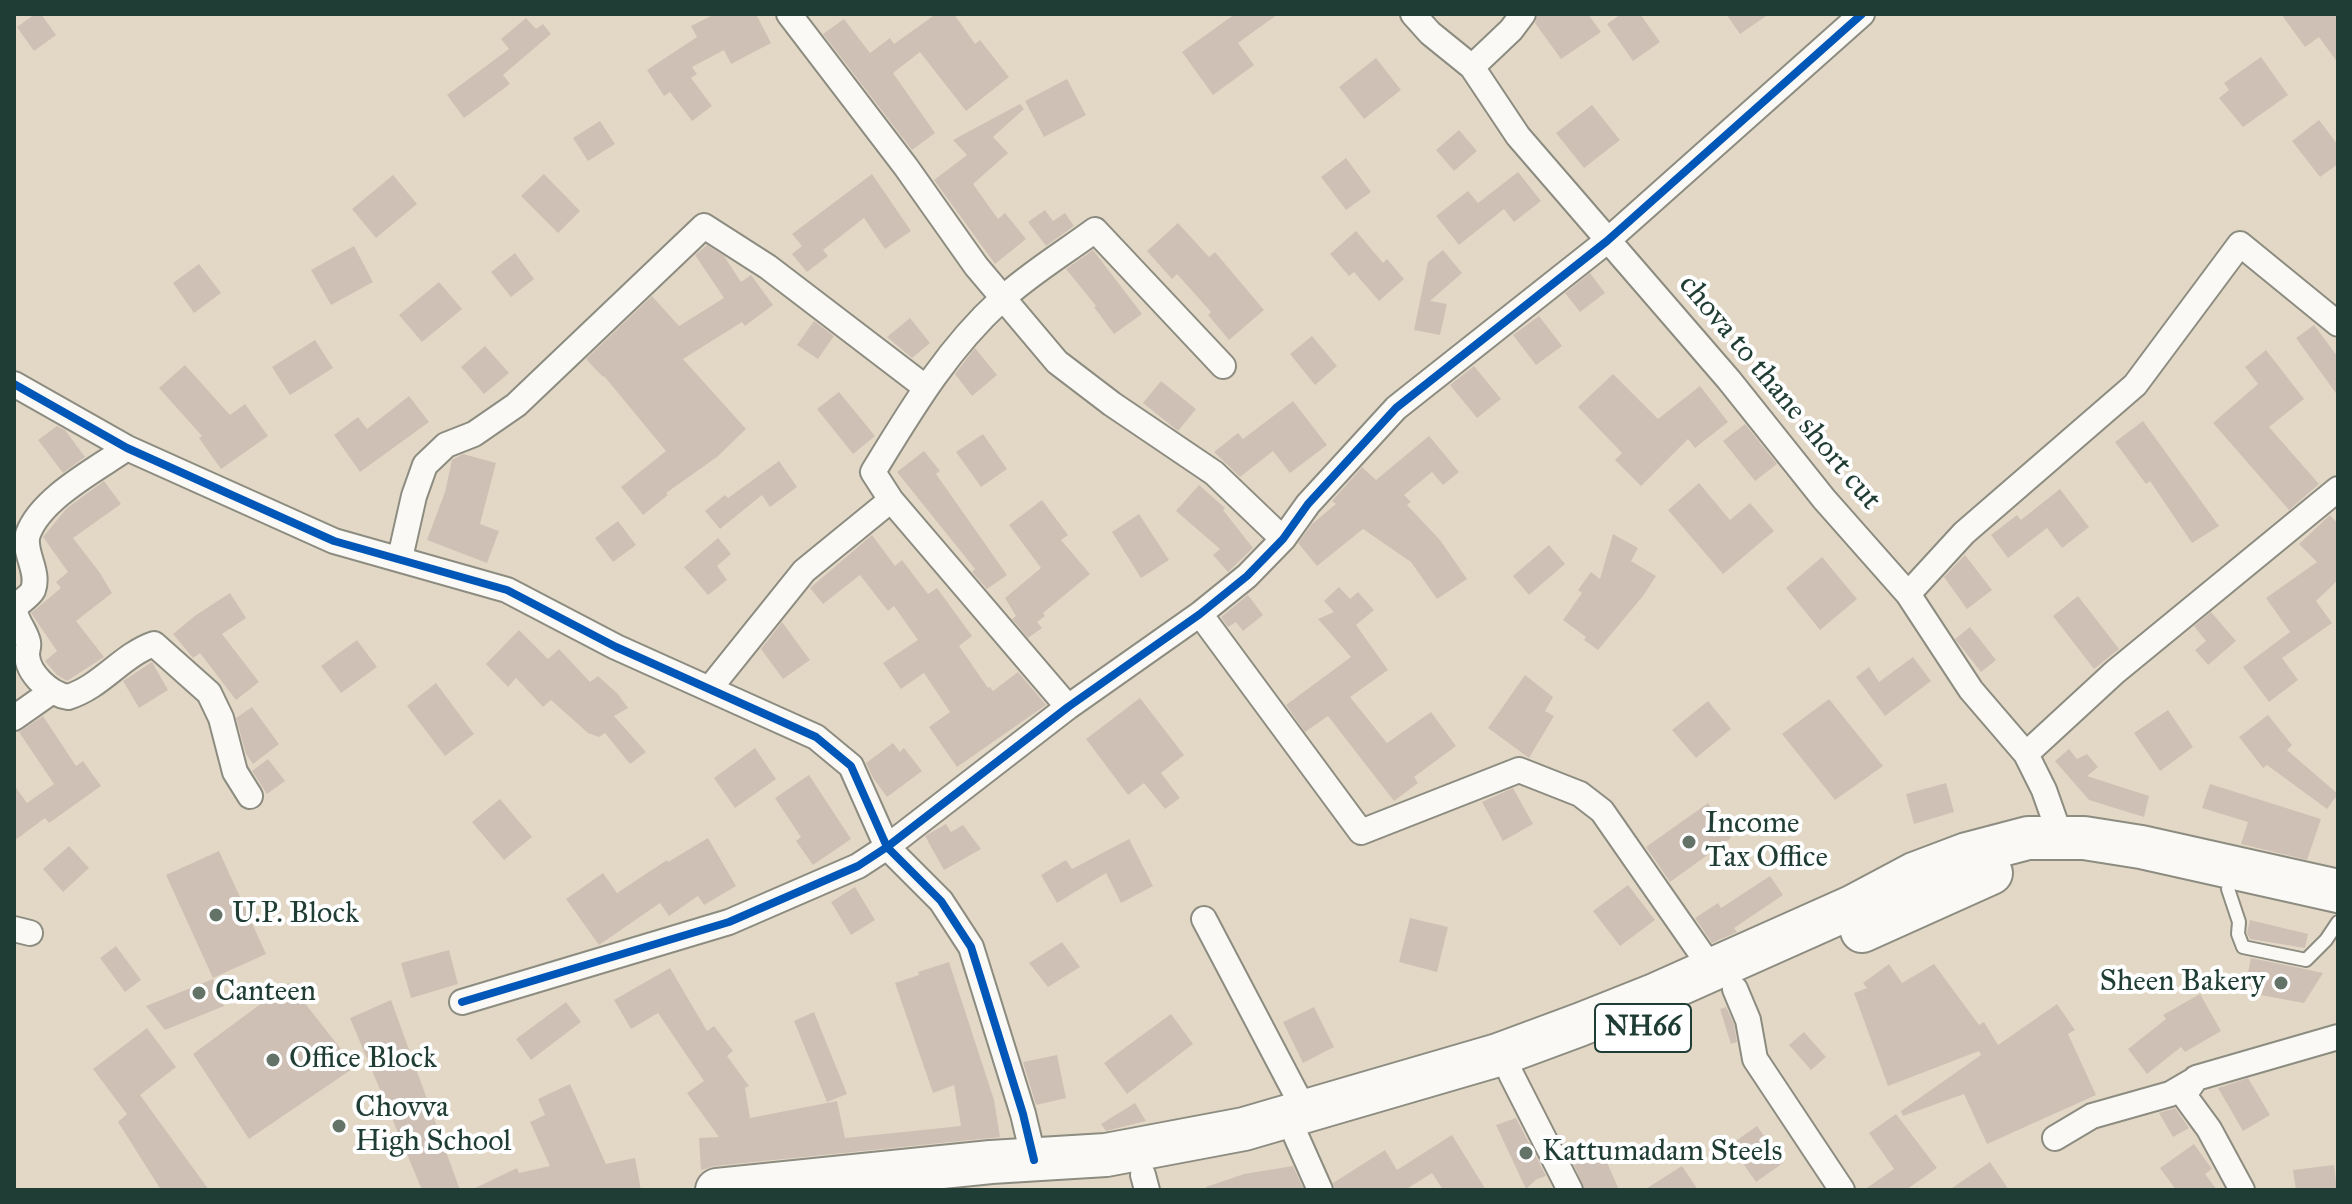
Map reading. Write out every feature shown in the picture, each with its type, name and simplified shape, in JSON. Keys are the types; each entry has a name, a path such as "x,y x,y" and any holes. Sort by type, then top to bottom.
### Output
{"highway":[{"name":"NH66","path":"931,1190 1244,1129 1300,1123 1511,1074 1612,1040 1852,907 1928,869 1967,854 2028,838 2084,838 2141,847 2338,891"},
{"name":"NH66","path":"717,1190 798,1180 1036,1171 1145,1182 1300,1123 1704,988 1987,874 2037,864 2069,861 2338,912"}],"street":[{"path":"789,14 906,167 976,266 1057,362 1112,404 1214,473 1283,539"},
{"name":"chova to thane short cut","path":"1413,14 1430,33 1472,67 1518,136 1729,380 1824,499 1908,594 1971,690 2026,754 2044,790 2061,838"},
{"path":"1472,67 1511,30 1523,14"},
{"path":"462,1002 729,922 858,866 887,847 1068,707 1200,614 1247,576 1396,408 1607,241 1862,14"},
{"path":"400,558 414,496 425,465 446,445 474,434 516,405 704,226 768,267 925,387"},
{"path":"1068,707 891,500 873,472 925,387 948,356 1003,297 1095,230 1223,366"},
{"path":"1908,594 1964,533 2135,385 2240,244 2338,324"},
{"path":"14,384 127,448 334,541 507,590 616,647 816,737 851,766 887,847 941,901 971,947 1023,1114 1036,1171"},
{"path":"127,448 68,488 37,517 27,537 34,577 32,591 15,607 14,614 29,644 27,657 33,672 51,692 68,697 79,694 140,649 154,644 209,693 229,744 235,772 250,796"},
{"path":"2026,754 2115,672 2338,489"},
{"path":"710,688 804,571 891,500"},
{"path":"1200,614 1361,832 1519,770 1580,794 1602,811 1704,988 1748,1020 1755,1059 1842,1190"},
{"path":"14,718 51,692"},
{"path":"1204,919 1300,1123 1320,1190"},
{"path":"2055,1138 2092,1116 2170,1094 2196,1078 2338,1037"},
{"path":"1511,1074 1570,1190"},
{"path":"2196,1078 2184,1095 2209,1129 2242,1190"}],"lane":[{"path":"2228,889 2243,947 2306,960 2326,940 2338,922"}],"building":[{"path":"35,14 41,14 56,35 34,51 17,27"},
{"path":"715,14 756,14 771,43 731,64 724,50 692,67 697,74 691,78 712,106 692,121 670,92 664,96 647,70 697,37 691,26"},
{"path":"936,14 954,14 975,44 980,40 1009,77 966,111 920,52 893,73 935,133 912,150 823,34 844,19 870,53 890,38 894,44"},
{"path":"1235,14 1278,14 1238,43 1254,65 1213,95 1182,52"},
{"path":"1538,14 1588,14 1601,32 1561,59 1535,23"},
{"path":"1621,14 1640,14 1660,42 1633,61 1607,24"},
{"path":"1726,14 1769,14 1740,34"},
{"path":"2281,14 2338,14 2338,63 2319,37 2305,47"},
{"path":"526,18 536,29 543,24 551,34 503,75 510,84 464,118 447,95 509,49 501,39"},
{"path":"2261,57 2288,95 2243,127 2219,98 2229,90 2224,83"},
{"path":"1376,58 1401,90 1364,119 1339,87"},
{"path":"1067,79 1086,115 1044,137 1025,101"},
{"path":"1020,104 1024,109 993,137 1008,153 973,184 998,219 1005,213 1026,239 995,264 934,180 967,155 953,140"},
{"path":"1592,105 1620,140 1584,168 1556,133"},
{"path":"2319,120 2338,145 2338,164 2320,177 2292,141"},
{"path":"600,121 615,144 588,161 573,138"},
{"path":"1459,130 1477,151 1454,171 1436,150"},
{"path":"1346,158 1371,192 1346,210 1321,177"},
{"path":"1518,172 1541,201 1514,222 1504,209 1459,245 1436,216 1468,191 1478,203"},
{"path":"544,174 580,211 558,233 521,196"},
{"path":"872,174 911,231 885,249 864,218 823,250 828,256 807,272 792,254 802,246 792,234"},
{"path":"393,175 417,204 376,238 352,209"},
{"path":"1045,210 1053,221 1065,213 1074,226 1046,246 1028,222"},
{"path":"1178,223 1209,257 1215,252 1264,310 1229,340 1208,315 1211,312 1177,274 1172,279 1147,251"},
{"path":"1356,231 1383,263 1387,259 1404,279 1379,301 1354,272 1349,276 1330,254"},
{"path":"707,245 724,256 741,282 751,275 773,305 745,326 742,322 683,359 746,429 717,457 666,493 668,495 643,515 621,487 666,451 604,376 586,359 652,296 679,326 724,298 695,255"},
{"path":"354,246 373,282 331,305 311,270"},
{"path":"1093,250 1142,314 1114,334 1066,269"},
{"path":"1443,250 1462,273 1430,301 1447,304 1440,335 1414,330 1428,262"},
{"path":"515,253 534,279 511,297 491,272"},
{"path":"199,264 221,293 194,313 173,283"},
{"path":"1590,273 1605,293 1580,312 1565,293"},
{"path":"439,282 462,309 422,342 399,315"},
{"path":"1539,316 1562,346 1536,365 1513,335"},
{"path":"910,318 930,343 912,358 887,337"},
{"path":"814,321 834,336 818,359 797,345"},
{"path":"2314,325 2338,357 2338,396 2296,338"},
{"path":"1312,336 1337,366 1315,385 1290,354"},
{"path":"315,340 333,368 290,395 272,367"},
{"path":"485,346 509,373 484,394 461,367"},
{"path":"975,348 997,375 972,396 955,374"},
{"path":"2266,350 2304,399 2269,427 2319,484 2289,510 2213,423 2258,384 2245,367"},
{"path":"185,365 230,415 245,404 268,436 221,469 199,438 202,436 159,388"},
{"path":"1474,366 1501,399 1477,418 1450,385"},
{"path":"1613,374 1658,419 1700,386 1728,422 1695,448 1688,439 1641,486 1615,460 1622,453 1578,407"},
{"path":"1161,381 1196,409 1178,431 1143,403"},
{"path":"839,392 875,436 853,454 817,409"},
{"path":"409,396 429,422 360,472 334,435 358,417 367,429"},
{"path":"1293,401 1327,445 1290,473 1273,451 1240,477 1214,452 1238,433 1243,439"},
{"path":"2143,421 2219,526 2192,543 2150,481 2146,484 2115,442"},
{"path":"1745,424 1777,464 1755,481 1723,441"},
{"path":"57,426 65,430 85,457 63,473 38,440"},
{"path":"983,434 1007,469 981,487 956,452"},
{"path":"1429,436 1459,472 1443,485 1432,472 1404,495 1411,502 1407,505 1440,540 1467,579 1437,599 1411,562 1363,529 1317,566 1298,543 1312,524 1336,504 1332,501 1362,467 1376,480"},
{"path":"924,451 940,471 936,474 1007,575 987,589 972,572 975,569 897,472"},
{"path":"463,454 496,463 480,524 499,531 487,563 427,540 445,492 452,460"},
{"path":"779,461 797,487 770,507 762,495 720,529 705,511"},
{"path":"104,481 121,504 73,538 112,593 76,621 104,657 67,681 45,661 57,651 31,613 61,588 56,582 68,572 43,537 67,508"},
{"path":"1699,483 1730,520 1750,503 1774,531 1723,574 1668,510"},
{"path":"1199,485 1225,508 1223,510 1253,548 1228,572 1213,555 1220,549 1176,511"},
{"path":"2060,489 2089,527 2062,548 2047,528 2008,558 1991,535 2017,515 2021,520"},
{"path":"1042,500 1068,535 1061,540 1090,574 1043,613 1045,616 1037,622 1042,628 1028,638 1012,619 1016,616 1005,598 1041,568 1009,525"},
{"path":"1139,514 1169,560 1141,578 1112,532"},
{"path":"2330,515 2338,524 2338,580 2316,601 2332,623 2282,658 2298,680 2269,702 2243,667 2290,632 2266,598 2317,562 2299,544"},
{"path":"618,521 636,545 613,562 595,538"},
{"path":"1613,534 1638,548 1631,561 1656,576 1598,650 1563,620 1582,593 1578,590 1591,572 1600,579"},
{"path":"872,535 895,566 902,560 928,594 937,588 972,636 959,646 988,688 993,691 1018,672 1046,705 957,767 929,727 950,712 924,673 901,689 883,663 918,640 894,606 888,611 860,575 823,604 810,588"},
{"path":"718,538 731,554 717,566 727,580 708,595 684,567"},
{"path":"1549,545 1565,564 1529,595 1513,576"},
{"path":"1965,555 1992,590 1967,609 1944,577"},
{"path":"1822,557 1857,599 1820,630 1786,588"},
{"path":"1339,587 1350,599 1358,592 1374,610 1356,625 1388,670 1350,697 1387,743 1431,712 1456,746 1414,777 1418,783 1394,801 1328,716 1305,732 1286,705 1351,657 1318,619 1334,612 1324,601"},
{"path":"230,593 246,618 222,634 259,682 236,700 200,653 193,658 173,634"},
{"path":"1248,595 1263,615 1243,631 1236,622 1228,627 1221,617"},
{"path":"2078,596 2119,649 2094,669 2053,616"},
{"path":"2211,612 2236,641 2208,665 2195,650 2206,641 2194,626"},
{"path":"782,622 810,660 783,679 761,649"},
{"path":"1970,627 1996,660 1981,672 1955,639"},
{"path":"519,630 548,659 559,649 590,682 598,676 618,694 628,708 614,716 646,752 630,764 605,733 599,737 588,733 551,700 543,707 516,678 508,687 486,664"},
{"path":"357,640 377,667 341,693 321,666"},
{"path":"1913,657 1931,681 1885,716 1856,677 1869,667 1879,682"},
{"path":"152,662 168,690 139,708 123,681"},
{"path":"1525,675 1553,697 1545,711 1554,716 1529,758 1488,728"},
{"path":"436,683 474,734 445,756 407,706"},
{"path":"1140,698 1184,755 1161,773 1180,798 1165,809 1144,783 1128,795 1086,739"},
{"path":"1829,699 1883,766 1835,800 1782,734"},
{"path":"1708,701 1731,729 1696,758 1672,730"},
{"path":"252,707 279,744 253,764 246,754 236,718"},
{"path":"2168,710 2193,747 2160,771 2134,733"},
{"path":"2268,715 2292,745 2287,750 2338,794 2327,809 2267,765 2263,768 2239,737"},
{"path":"43,716 76,766 83,761 101,786 49,823 45,818 14,841 14,785 27,803 54,784 19,732"},
{"path":"893,743 900,752 904,748 922,771 887,797 866,763"},
{"path":"755,748 776,779 735,808 714,778"},
{"path":"2069,749 2077,759 2087,754 2098,767 2087,776 2149,796 2144,817 2089,800 2055,761"},
{"path":"268,759 285,781 267,794 252,771"},
{"path":"809,775 851,839 813,865 796,841 801,837 775,798"},
{"path":"1946,783 1954,812 1914,824 1906,794"},
{"path":"2210,784 2321,819 2307,860 2241,844 2248,822 2202,808"},
{"path":"1513,788 1533,824 1503,841 1482,802"},
{"path":"500,799 532,837 504,860 472,822"},
{"name":"Income Tax Office","path":"1708,803 1731,838 1670,882 1646,847"},
{"path":"946,824 951,832 963,825 981,849 944,870 925,836"},
{"path":"708,838 736,886 704,905 698,896 669,916 660,903 599,945 566,899 603,873 617,893"},
{"path":"1129,839 1153,886 1121,903 1106,873 1057,903 1041,875 1066,860 1072,869"},
{"path":"69,846 89,868 63,892 43,869"},
{"name":"U.P. Block","path":"219,851 266,954 213,978 166,875"},
{"path":"1770,876 1783,895 1734,928 1737,932 1712,943 1695,918 1718,903 1721,908"},
{"path":"1628,885 1655,920 1620,946 1593,911"},
{"path":"855,887 875,920 851,935 831,902"},
{"path":"1410,918 1448,927 1437,972 1399,962"},
{"path":"2250,920 2308,934 2305,948 2250,939 2247,933"},
{"path":"1062,942 1080,967 1048,987 1029,963"},
{"path":"116,946 141,980 125,992 100,958"},
{"path":"449,950 458,984 411,998 401,963"},
{"name":"Sheen Bakery","path":"2251,958 2323,973 2304,1003 2244,992"},
{"path":"949,962 994,1100 1000,1137 715,1166 701,1170 699,1138 719,1137 687,1093 704,1081 658,1013 631,1029 614,1000 670,968 707,1031 714,1026 733,1051 727,1056 749,1086 745,1088 750,1118 837,1101 845,1138 961,1126 954,1085 933,1093 895,983"},
{"path":"1889,964 1902,983 1934,964 1979,1025 1984,1022 1998,1045 2057,1004 2075,1030 2068,1034 2096,1095 1987,1144 1964,1094 1903,1116 1901,1111 1981,1055 1979,1051 1888,1086 1854,993 1867,988 1863,983"},
{"name":"Canteen","path":"213,979 224,1006 165,1030 146,1006"},
{"name":"Office Block","path":"289,983 355,1067 249,1139 193,1054"},
{"path":"2200,994 2221,1031 2185,1052 2181,1047 2147,1074 2128,1049 2166,1019 2163,1015"},
{"path":"391,1000 460,1190 422,1190 350,1018"},
{"path":"566,1002 581,1022 531,1060 516,1039"},
{"path":"1314,1007 1334,1047 1303,1063 1283,1022"},
{"path":"1726,1007 1734,1024 1737,1042 1731,1044 1720,1009"},
{"path":"814,1012 847,1094 827,1102 794,1021"},
{"path":"1171,1014 1193,1044 1127,1094 1104,1063"},
{"path":"147,1028 176,1067 140,1095 209,1190 161,1190 118,1122 127,1114 93,1069"},
{"path":"1804,1032 1826,1057 1811,1070 1789,1045"},
{"path":"1057,1055 1066,1098 1036,1105 1023,1062"},
{"path":"2248,1078 2270,1115 2243,1131 2218,1088"},
{"path":"570,1084 606,1164 635,1158 641,1190 471,1190 517,1168 519,1173 550,1166 530,1122 545,1115 538,1099"},
{"path":"1135,1103 1146,1121 1106,1131 1101,1124"},
{"path":"2175,1108 2189,1128 2173,1137 2159,1113"},
{"path":"1896,1114 1937,1168 1906,1190 1864,1190 1894,1169 1869,1133"},
{"name":"Kattumadam Steels","path":"1516,1118 1546,1176 1526,1189 1496,1125"},
{"path":"1757,1126 1783,1163 1756,1182 1730,1145"},
{"path":"1452,1135 1486,1190 1443,1190 1432,1173 1405,1190 1335,1190 1333,1183 1385,1150 1397,1170"},
{"path":"2194,1144 2212,1169 2205,1174 2217,1190 2176,1190 2160,1168"},
{"path":"1603,1153 1619,1190 1585,1190 1574,1165"},
{"path":"1990,1162 2009,1190 1949,1190"},
{"path":"2334,1165 2337,1190 2296,1190 2293,1170"},
{"path":"1293,1166 1304,1190 1206,1190 1206,1187 1244,1174"},
{"path":"1682,1166 1698,1190 1644,1190"}],"cycle path":[{"path":"462,1002 729,922 858,866 887,847 1068,707 1200,614 1247,576 1396,408 1607,241 1862,14"},
{"path":"14,384 127,448 334,541 507,590 616,647 816,737 851,766 887,847 941,901 971,947 1023,1114 1034,1160"}],"place":[{"name":"Income Tax Office","path":"1689,842"},
{"name":"U.P. Block","path":"216,915"},
{"name":"Sheen Bakery","path":"2281,983"},
{"name":"Canteen","path":"199,993"},
{"name":"Office Block","path":"273,1060"},
{"name":"Chovva High School","path":"339,1126"},
{"name":"Kattumadam Steels","path":"1526,1153"}]}
